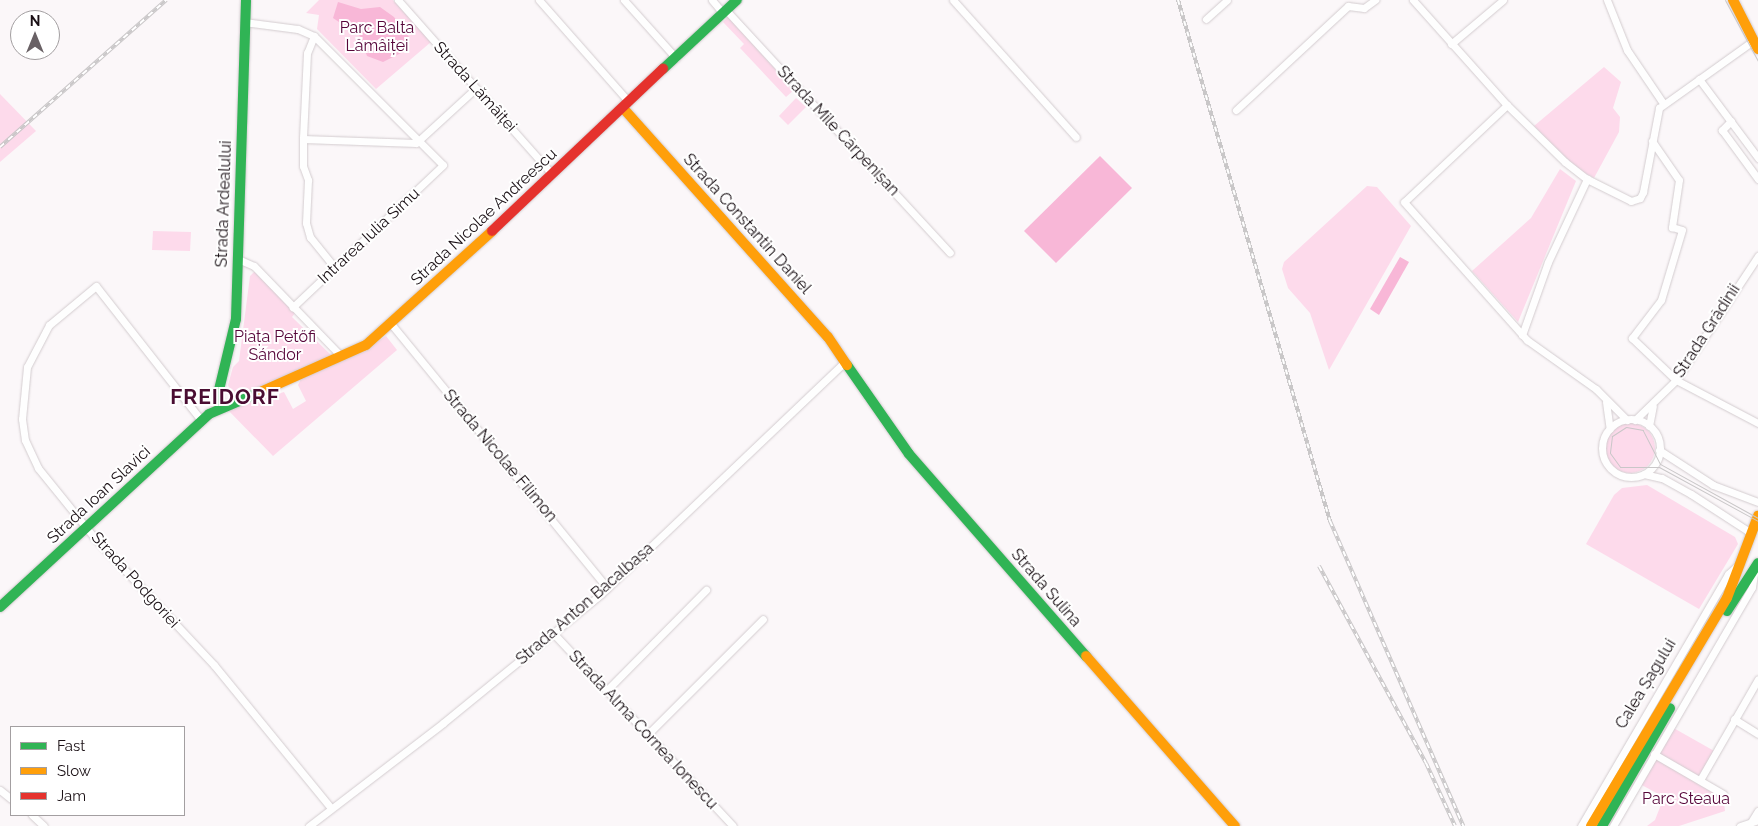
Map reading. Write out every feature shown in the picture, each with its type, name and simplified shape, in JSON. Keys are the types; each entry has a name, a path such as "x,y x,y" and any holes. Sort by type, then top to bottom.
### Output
{"main road":[{"name":"Strada Ardealului","path":"220,407 218,394 234,333 246,0"},
{"name":"Strada Nicolae Andreescu","path":"220,407 341,356 366,344 392,325 737,0"},
{"path":"1733,0 1755,45"},
{"name":"Strada Constantin Daniel","path":"626,105 828,338 845,362"},
{"name":"Strada Sulina","path":"845,362 909,454 1235,826"},
{"name":"Strada Ioan Slavici","path":"0,607 201,420 220,407"},
{"name":"Calea Șagului","path":"1602,826 1604,814 1727,598 1754,535 1758,516"},
{"name":"Calea Șagului","path":"1591,826 1604,814 1757,565"}],"street":[{"name":"Strada Lămâiței","path":"398,0 552,173"},
{"path":"539,0 626,105"},
{"path":"624,0 676,58"},
{"name":"Strada Mile Cărpenișan","path":"712,0 725,11 950,253"},
{"path":"952,0 1076,137"},
{"path":"1206,19 1227,0"},
{"path":"1236,110 1348,6 1364,8 1375,0"},
{"path":"1413,0 1507,105 1587,179 1626,199 1638,200 1643,192 1656,113 1663,103 1699,78 1755,45"},
{"path":"1449,42 1503,0"},
{"path":"1607,0 1627,50 1663,103"},
{"path":"244,22 298,28 314,36 420,139"},
{"path":"314,36 306,53 303,166 308,180 307,230 335,268"},
{"path":"1699,78 1758,158"},
{"path":"303,140 413,143 420,139 476,88"},
{"path":"1507,105 1404,202 1522,334 1605,399 1627,420"},
{"path":"1731,121 1722,130 1758,179"},
{"name":"Intrarea Iulia Simu","path":"294,307 443,165 420,139"},
{"path":"1652,141 1679,180 1672,227 1682,230 1660,300 1632,338 1676,380 1758,423"},
{"path":"1522,334 1548,262 1587,179"},
{"name":"Strada Grădinii","path":"1636,420 1676,380 1758,256"},
{"path":"238,259 254,266 341,356"},
{"name":"Strada Podgoriei","path":"201,420 96,286 58,316 42,335 27,367 20,404 25,440 32,458 87,526 214,665 331,808"},
{"name":"Strada Nicolae Filimon","path":"392,325 607,588"},
{"name":"Strada Anton Bacalbașa","path":"309,826 554,634 607,588 845,362"},
{"path":"1605,399 1610,429"},
{"path":"1649,426 1653,405"},
{"path":"1644,474 1657,461 1659,450 1657,437 1649,426 1636,420 1627,420 1610,429 1602,444 1606,463 1621,476 1644,474 1662,478 1691,494 1754,535"},
{"path":"1659,450 1713,485 1758,502"},
{"name":"Calea Șagului","path":"1581,826 1728,574 1742,562"},
{"name":"Calea Șagului","path":"1613,826 1752,587 1757,565"},
{"path":"607,690 706,590"},
{"path":"649,733 763,619"},
{"name":"Strada Alma Cornea Ionescu","path":"554,634 649,733 732,826"},
{"path":"1700,780 1758,679"},
{"path":"1734,719 1758,734"},
{"path":"1654,754 1724,794"},
{"path":"0,790 10,798"},
{"path":"1740,826 1754,821 1758,811"},
{"path":"33,816 44,826"}],"green space":[{"name":"Parc Balta Lămâiței","path":"319,0 393,0 431,42 376,89 317,29 319,15 306,13"},
{"path":"728,17 794,90 786,97 740,48 744,44 723,22"},
{"path":"1604,67 1621,82 1613,108 1620,117 1619,132 1594,178 1575,168 1534,126"},
{"path":"0,94 36,131 0,162"},
{"path":"796,98 806,107 788,125 779,116"},
{"path":"1560,169 1576,181 1518,322 1472,271 1531,218"},
{"path":"1367,186 1377,187 1411,226 1329,370 1310,313 1288,288 1282,269 1284,262"},
{"path":"153,231 191,232 190,251 152,250"},
{"name":"Piața Petőfi Sándor","path":"255,271 295,313 292,317 331,355 282,379 232,396 228,385 233,367 239,361 250,276"},
{"path":"386,336 397,350 273,456 227,409 284,392 293,409 306,401 298,385 301,379 359,353"},
{"path":"1630,423 1648,430 1655,448 1648,466 1630,473 1612,466 1605,448 1612,430"},
{"path":"1647,485 1735,537 1738,544 1699,609 1586,544 1614,495 1622,488"},
{"name":"Parc Steaua","path":"1670,726 1716,752 1700,780 1723,794 1725,811 1679,826 1647,826 1655,820 1664,797 1638,783"}],"shaded area":[{"path":"338,2 361,9 380,7 394,17 409,37 403,52 383,62 367,56 360,36 333,18"},
{"path":"1100,156 1132,188 1056,263 1024,231"},
{"path":"1400,257 1409,262 1379,315 1370,309"}],"tram line":[{"path":"1725,0 1758,61"},
{"path":"1758,518 1660,464 1643,430 1626,427 1612,436 1610,453 1620,467 1659,467 1758,521"}],"railway":[{"path":"0,147 166,0"},
{"path":"1178,0 1330,521 1463,826"},
{"path":"1319,566 1426,763 1455,826"}],"traffic: fast":[{"path":"220,407 218,394 236,319 246,0"},
{"path":"663,69 737,0"},
{"path":"847,365 909,454 1086,656"},
{"path":"0,607 209,414 258,393"},
{"path":"1727,611 1758,563"},
{"path":"1602,826 1670,708"}],"traffic: slow":[{"path":"1733,0 1758,49"},
{"path":"623,108 828,337 847,365"},
{"path":"258,393 366,345 492,231"},
{"path":"1591,826 1727,598 1758,516"},
{"path":"1086,656 1235,826"}],"traffic: jam":[{"path":"492,231 663,69"}],"district":[{"name":"FREIDORF","path":"225,397"}]}
